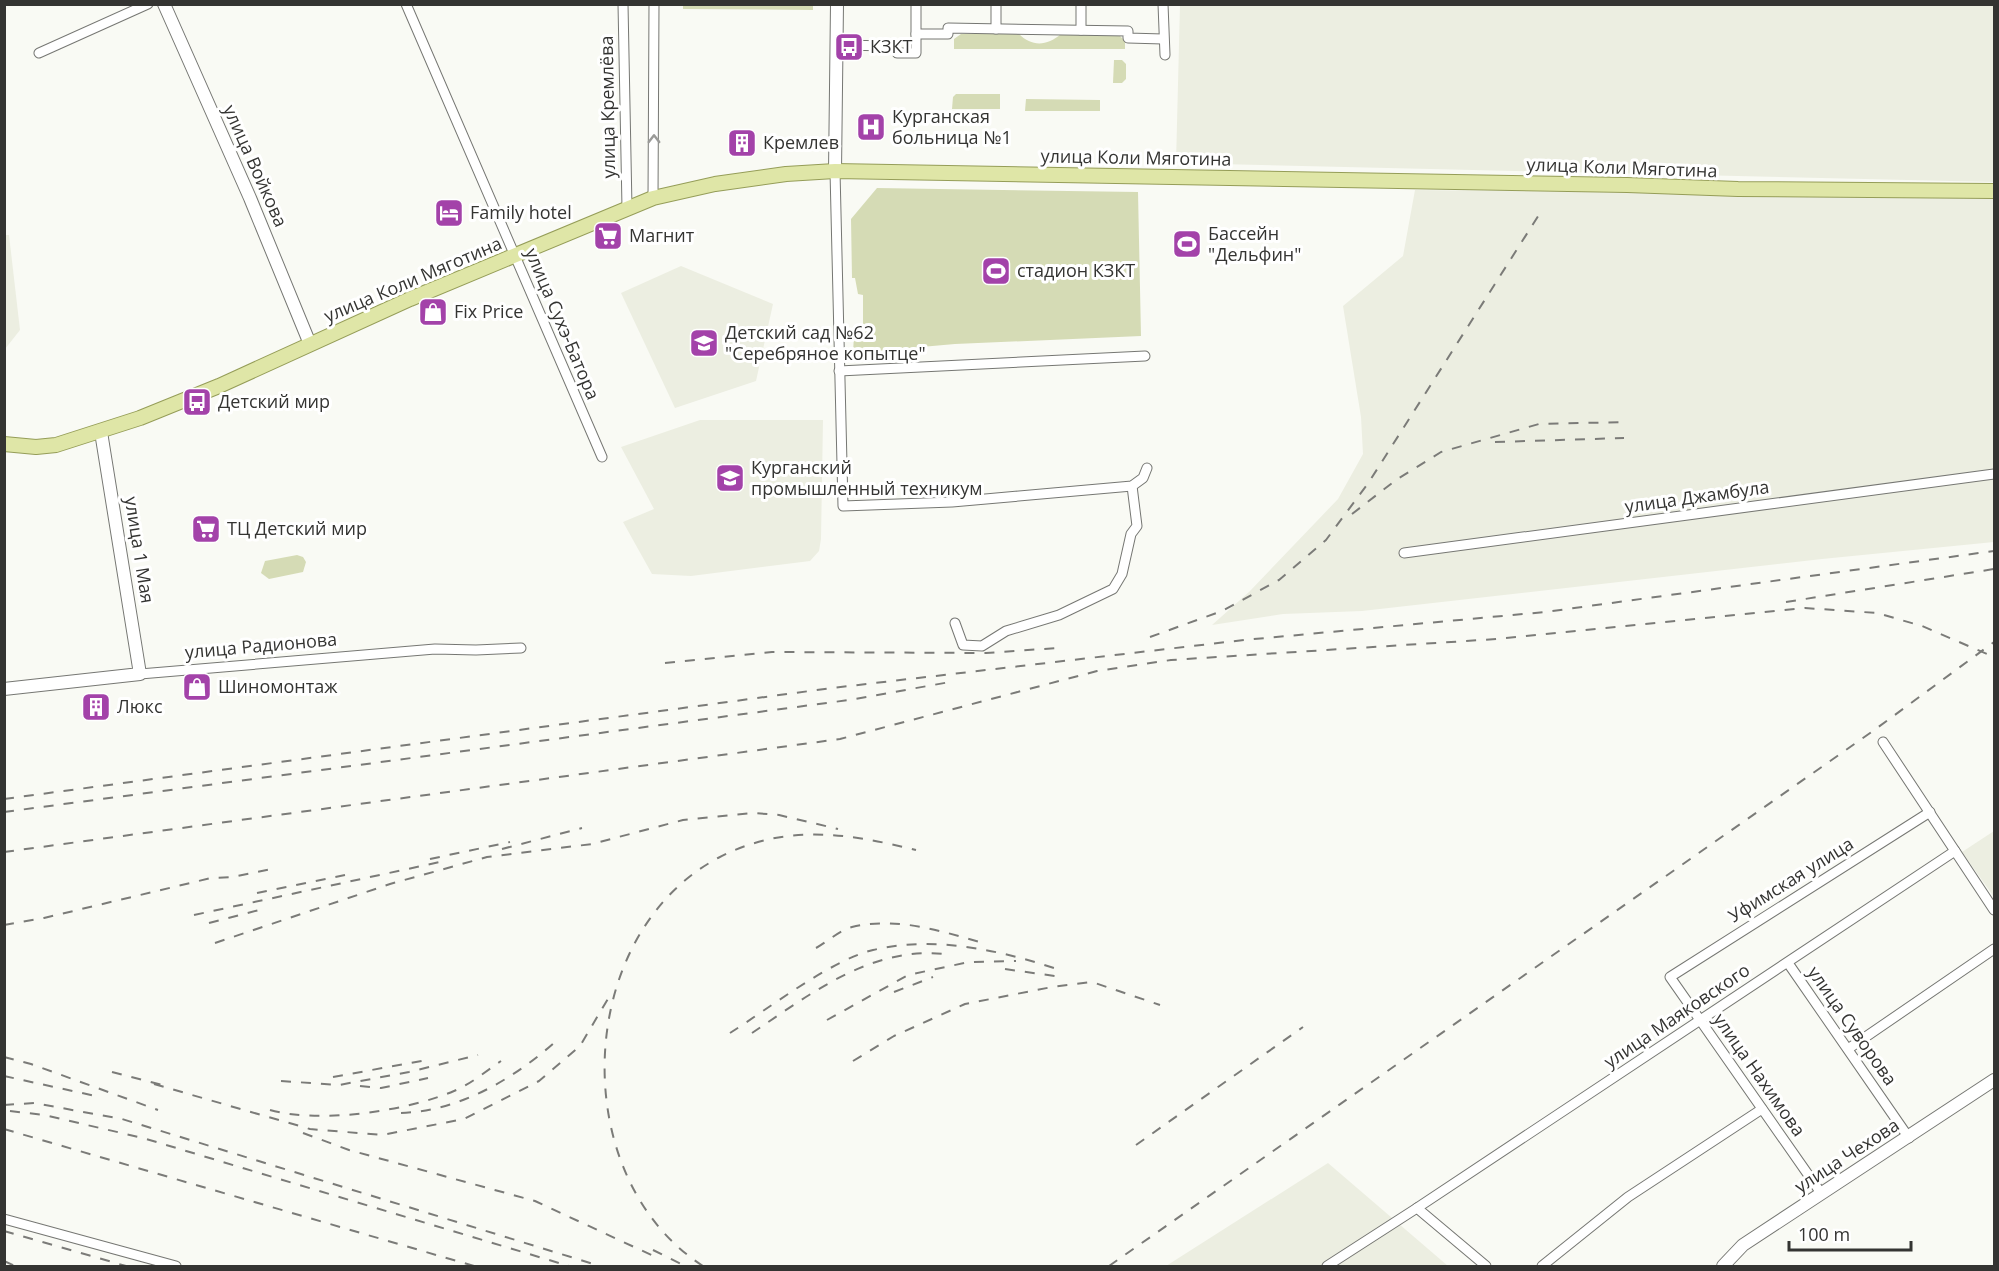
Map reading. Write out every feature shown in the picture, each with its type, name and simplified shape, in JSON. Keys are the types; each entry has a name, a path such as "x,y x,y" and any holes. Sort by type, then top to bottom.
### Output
{"main road":[{"name":"улица Коли Мяготина","path":"4,444 36,447 57,445 101,432 219,386 310,344 653,198 715,184 786,174 836,171 1737,189 1995,191"}],"street":[{"path":"39,53 148,4"},
{"name":"улица Войкова","path":"164,4 250,198 310,344"},
{"name":"улица Сухэ-Батора","path":"406,4 602,457"},
{"name":"улица Кремлёва","path":"623,4 627,208"},
{"path":"653,198 654,4"},
{"path":"837,4 836,171 843,506 952,502 1132,486 1143,478 1148,468"},
{"path":"837,45 893,46 897,53 916,53 916,4"},
{"path":"996,4 996,29"},
{"path":"1081,4 1081,30"},
{"path":"1163,4 1165,55"},
{"path":"916,34 948,34 948,28 1081,30 1128,31 1128,38 1163,39"},
{"path":"839,371 1145,356"},
{"name":"улица 1 Мая","path":"101,432 140,674"},
{"name":"улица Джамбула","path":"1404,553 1995,474"},
{"path":"955,623 963,645 982,646 1006,631 1059,615 1113,589 1122,574 1131,534 1137,526 1132,486"},
{"name":"улица Радионова","path":"4,689 140,674 435,649 476,651 521,648"},
{"path":"1883,742 1995,910"},
{"name":"Уфимская улица","path":"1670,977 1930,812"},
{"name":"улица Маяковского","path":"1327,1266 1417,1209 1955,851"},
{"path":"1848,1049 1995,949"},
{"name":"улица Суворова","path":"1788,963 1909,1138"},
{"name":"улица Нахимова","path":"1670,977 1821,1193"},
{"name":"улица Чехова","path":"1723,1266 1743,1245 1995,1080"},
{"path":"1542,1266 1628,1197 1762,1109"},
{"path":"1417,1209 1486,1266"},
{"path":"4,1220 176,1266"}],"shaded area":[{"path":"1180,5 1994,5 1994,182 1176,163"},
{"path":"1415,190 1994,197 1994,542 1362,611 1283,614 1212,625 1249,592 1338,499 1363,454 1361,417 1343,306 1403,256"},
{"path":"5,235 9,235 20,330 5,349"},
{"name":"Детский сад №62 \"Серебряное копытце\"","path":"681,266 773,304 756,381 675,408 621,293"},
{"name":"Курганский промышленный техникум","path":"700,420 823,420 821,539 819,551 810,561 691,576 652,574 623,522 654,509 621,447"},
{"path":"1994,831 1994,897 1962,852"},
{"path":"1328,1163 1448,1266 1166,1266"}],"green space":[{"path":"813,4 813,10 683,9 683,5"},
{"path":"961,34 1019,34 1034,43 1045,43 1061,34 1118,34 1125,41 1125,49 954,49 954,39"},
{"path":"1114,60 1122,60 1126,64 1126,79 1122,83 1113,83"},
{"path":"956,94 1000,94 1000,109 952,109 953,97"},
{"path":"1026,99 1100,100 1100,111 1025,111"},
{"name":"стадион КЗКТ","path":"877,188 1138,192 1141,336 955,344 853,353 854,335 863,335 863,295 858,294 855,278 852,278 851,219"},
{"path":"297,555 303,557 306,562 303,572 269,579 261,573 265,561"}],"railway":[{"path":"1150,637 1222,611 1279,580 1326,540 1369,482 1542,210"},
{"path":"1352,514 1396,480 1441,452 1539,424 1626,422"},
{"path":"1495,442 1624,438"},
{"path":"4,799 832,688 1244,640 1545,612 1994,551"},
{"path":"1786,602 1994,569"},
{"path":"4,852 840,739 1097,671 1171,660 1497,639 1805,608 1877,613 1922,626 1994,657"},
{"path":"1109,1266 1873,731 1994,642"},
{"path":"665,663 772,652 986,653 1057,648"},
{"path":"4,812 849,700 950,682"},
{"path":"215,943 390,884 487,857 592,844 683,820 753,813 779,815 838,829"},
{"path":"502,849 582,828"},
{"path":"703,1266 658,1226 627,1176 609,1119 605,1058 613,998 635,942 670,894 718,858 743,847 768,840 816,834 865,839 916,850"},
{"path":"430,859 510,842"},
{"path":"194,915 440,862"},
{"path":"4,925 44,918 211,878 233,877 276,868"},
{"path":"257,893 345,875"},
{"path":"209,923 259,910"},
{"path":"816,948 838,933 852,927 887,923 937,930 987,944"},
{"path":"730,1033 819,974 856,955 873,950 921,944 970,947 1017,957 1063,971"},
{"path":"752,1033 819,989 866,965 917,954 944,954"},
{"path":"827,1020 908,975 969,962 1016,961"},
{"path":"1005,969 1055,976"},
{"path":"894,992 933,977"},
{"path":"853,1061 894,1036 965,1004 1052,987 1092,982 1160,1005"},
{"path":"154,1084 310,1129 382,1135 464,1119 539,1081 580,1046 609,997"},
{"path":"1136,1145 1303,1027"},
{"path":"401,1113 443,1106 484,1091 521,1069 555,1042"},
{"path":"281,1081 339,1085 409,1072 478,1055"},
{"path":"4,1057 31,1064 158,1110"},
{"path":"333,1077 427,1060"},
{"path":"270,1110 313,1116 338,1115 412,1104 460,1088 501,1061"},
{"path":"112,1072 162,1085"},
{"path":"4,1076 100,1097"},
{"path":"360,1086 381,1088 428,1078"},
{"path":"4,1105 34,1103 122,1119 600,1266"},
{"path":"10,1111 44,1115 143,1138 569,1266"},
{"path":"4,1129 474,1266"},
{"path":"303,1133 349,1150 535,1201 660,1259"},
{"path":"4,1231 126,1266"},
{"path":"653,1250 685,1266"},
{"path":"4,1261 15,1266"}],"place":[{"name":"КЗКТ","path":"849,47"},
{"name":"Курганская больница №1","path":"871,127"},
{"name":"Кремлев","path":"742,143"},
{"name":"Family hotel","path":"449,213"},
{"name":"Магнит","path":"608,236"},
{"name":"Бассейн \"Дельфин\"","path":"1187,244"},
{"name":"стадион КЗКТ","path":"996,271"},
{"name":"Fix Price","path":"433,312"},
{"name":"Детский сад №62 \"Серебряное копытце\"","path":"704,343"},
{"name":"Детский мир","path":"197,402"},
{"name":"Курганский промышленный техникум","path":"730,478"},
{"name":"ТЦ Детский мир","path":"206,529"},
{"name":"Шиномонтаж","path":"197,687"},
{"name":"Люкс","path":"96,707"}]}
